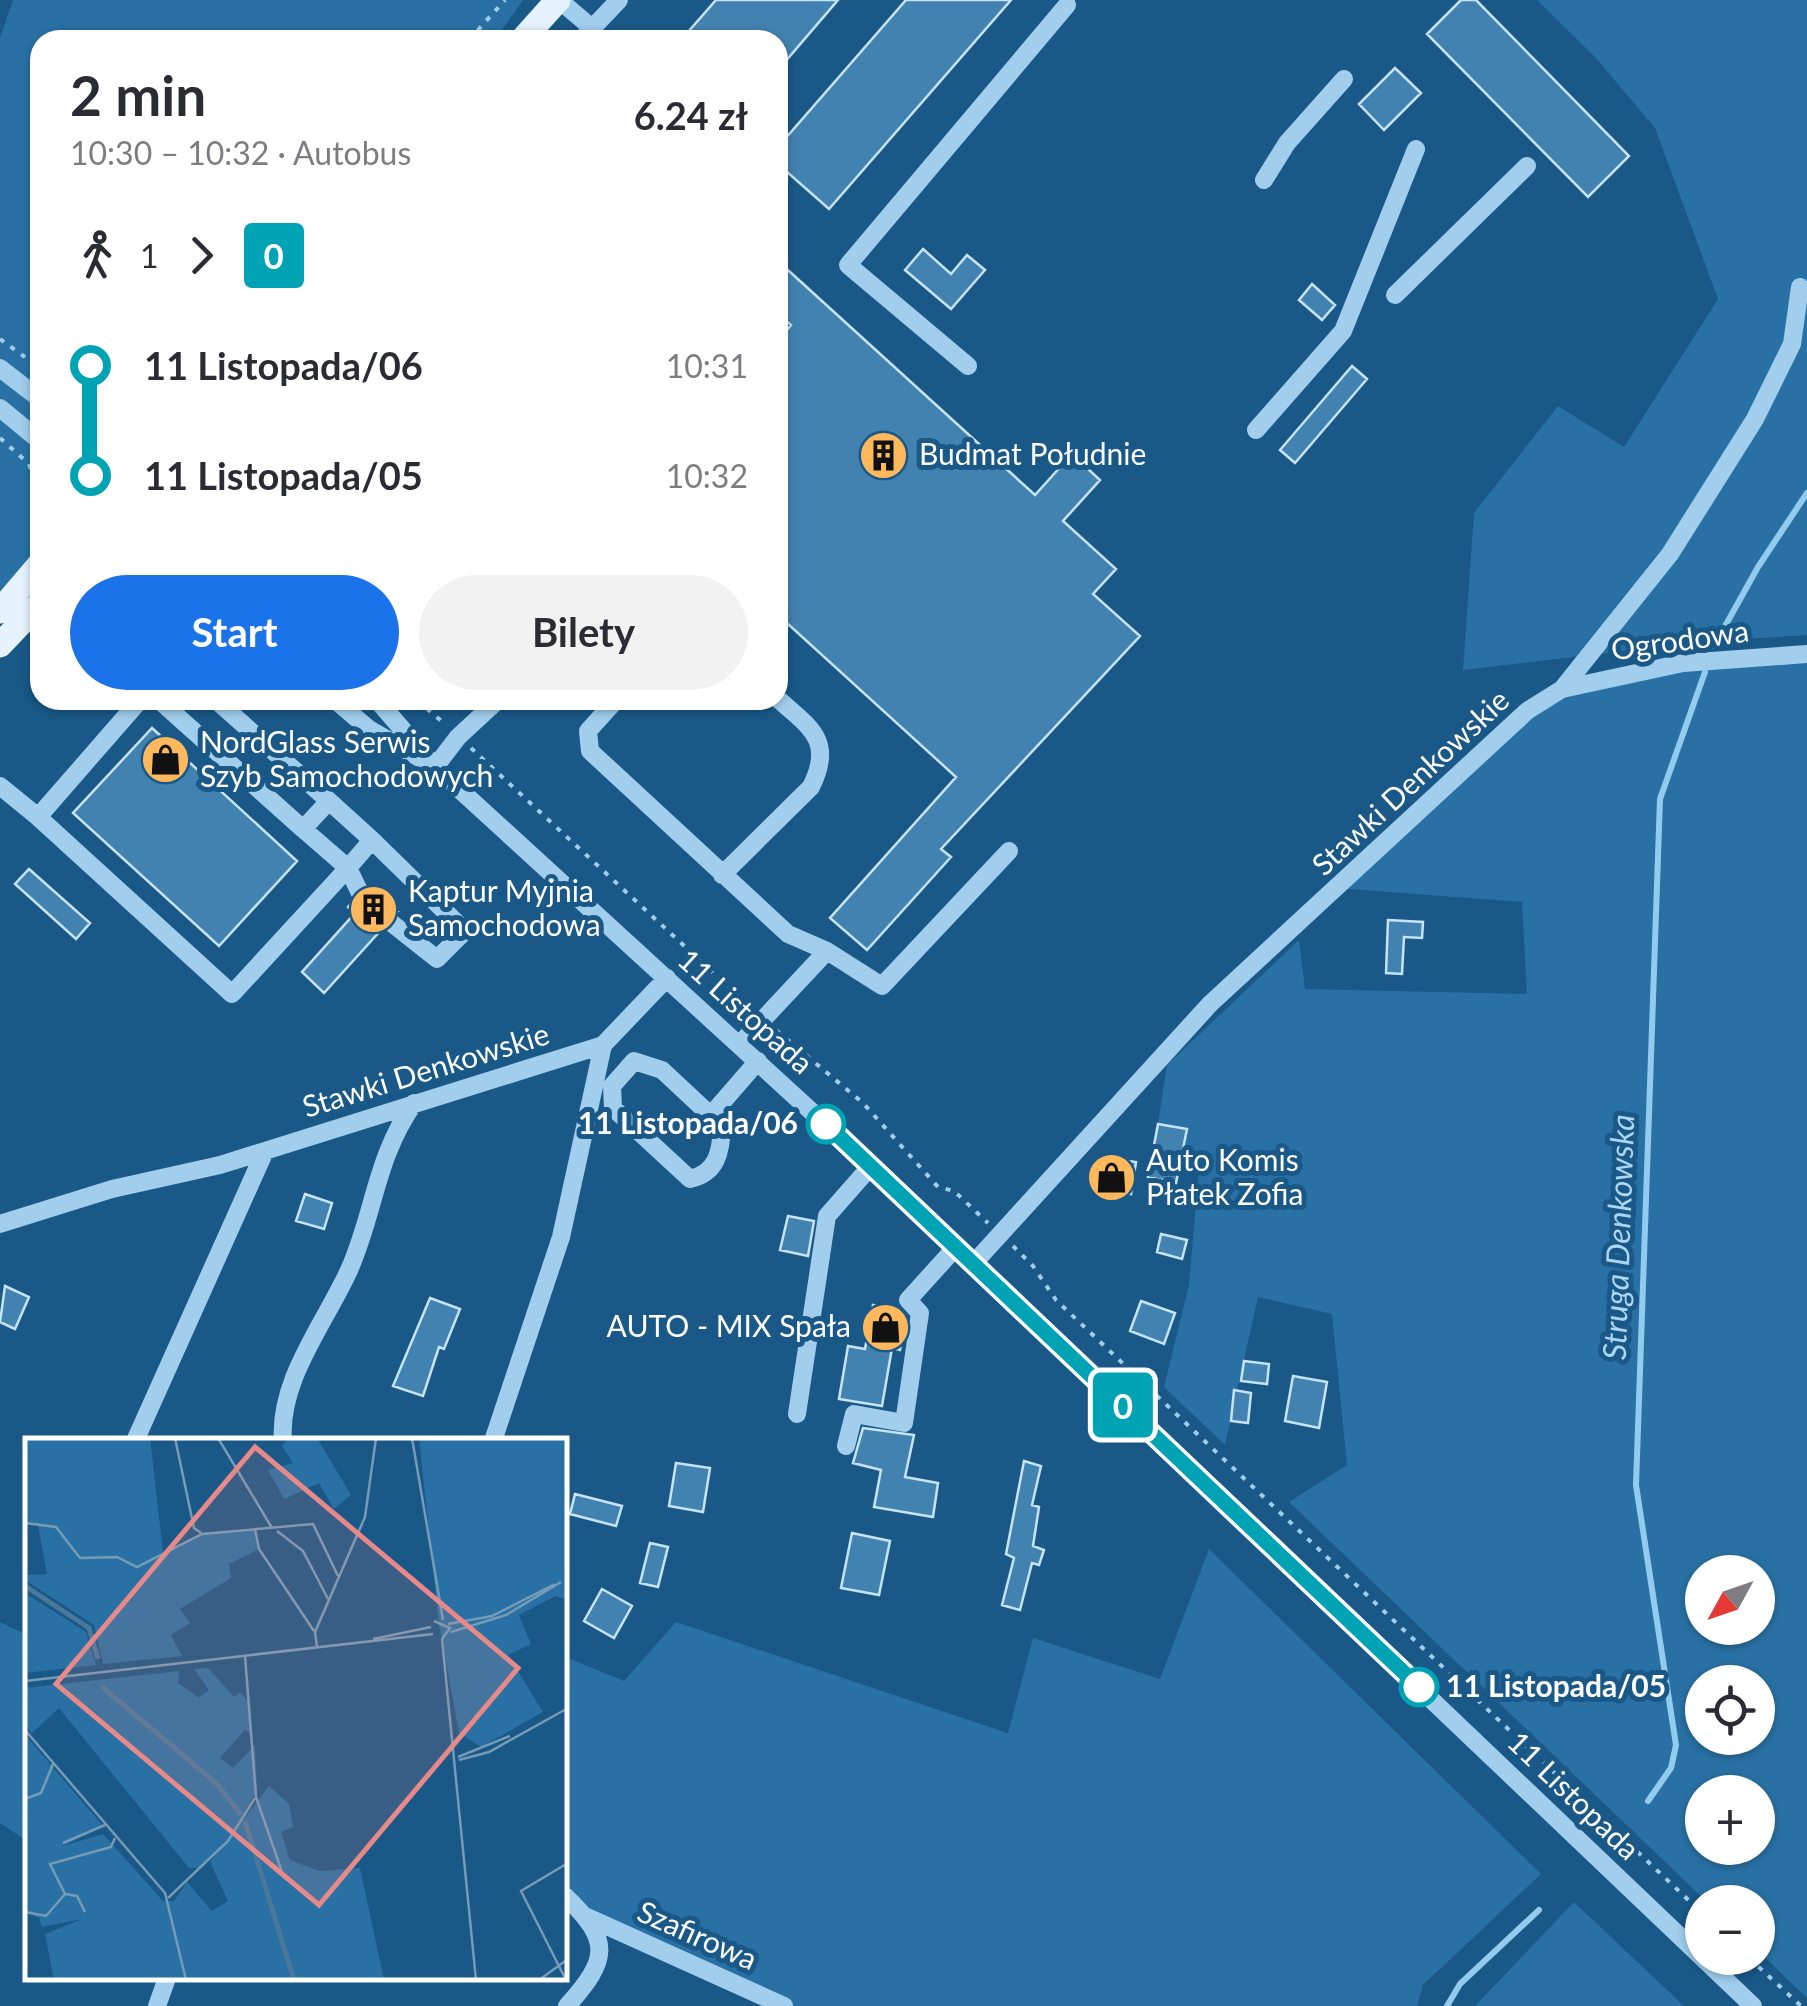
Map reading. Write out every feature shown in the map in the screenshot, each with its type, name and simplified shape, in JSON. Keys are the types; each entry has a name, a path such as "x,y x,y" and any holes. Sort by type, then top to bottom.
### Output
{"main road":[{"path":"531,30 558,0"},
{"path":"0,611 30,576"},
{"path":"0,646 30,614"}],"street":[{"path":"558,0 584,30"},
{"path":"591,30 619,0"},
{"path":"968,366 848,265 1068,5"},
{"path":"1264,180 1287,142 1344,79"},
{"path":"1256,430 1343,331 1416,149"},
{"path":"1395,295 1527,166"},
{"name":"Stawki Denkowskie","path":"974,1263 1210,1004 1526,711 1562,688 1670,554 1754,419 1792,344 1800,287"},
{"path":"0,368 30,391"},
{"path":"0,408 30,433"},
{"name":"Ogrodowa","path":"1562,688 1683,663 1807,654"},
{"path":"722,875 811,788 819,772 824,756 818,740 788,709"},
{"path":"38,817 131,710"},
{"path":"170,710 348,868 360,893"},
{"path":"227,710 330,800 465,931 438,960 389,920"},
{"name":"11 Listopada","path":"347,710 369,729 435,767"},
{"name":"11 Listopada","path":"386,710 435,767 871,1166 1753,2006"},
{"path":"435,767 458,736 487,710"},
{"path":"607,710 588,731 590,751 788,934 882,986 1009,850"},
{"path":"0,786 232,994 372,840"},
{"path":"304,829 330,800"},
{"path":"740,1044 826,952"},
{"path":"494,1438 561,1236 604,1045 667,978"},
{"name":"Stawki Denkowskie","path":"0,1224 112,1189 265,1151 604,1045"},
{"path":"646,1061 662,1070 712,1114 722,1126 716,1164 705,1176 690,1179 613,1108 609,1098 612,1086 634,1062 646,1061"},
{"path":"712,1114 758,1061"},
{"path":"282,1438 287,1400 351,1265 392,1134 414,1102"},
{"path":"136,1438 265,1151"},
{"path":"797,1414 827,1216 871,1166"},
{"path":"846,1446 854,1414 904,1424 920,1313 908,1300 956,1247"},
{"path":"567,2006 595,1975 598,1936 568,1899"},
{"name":"Szafirowa","path":"586,1917 784,2006"},
{"path":"158,2006 166,1981"}],"path":[{"path":"477,30 505,0"},
{"path":"0,339 30,361"},
{"path":"0,438 30,467"},
{"path":"428,710 762,1018 863,1103 938,1187 954,1191 999,1233 1033,1266 1056,1300 1685,1897"},
{"path":"1768,1975 1800,2006"}],"shaded area":[{"path":"13,0 523,0 502,30 30,30 30,560 0,592 0,38"},
{"path":"1537,0 1807,0 1807,635 1702,642 1463,670 1474,513 1558,406 1624,447 1718,299 1655,128 1595,57"},
{"path":"1807,654 1807,1998 1775,1967 1775,1885 1689,1885 1289,1502 1347,1465 1332,1314 1258,1297 1225,1445 1164,1387 1189,1285 1200,1156 1154,1150 1167,1065 1299,940 1305,989 1527,994 1522,902 1337,888 1562,689"},
{"path":"1209,1549 1541,1874 1423,1985 1417,2006 784,2006 587,1917 568,1899 568,1658 624,1681 676,1622 1008,1733 1033,1638 1160,1679"},
{"path":"0,1622 25,1634 25,1840 0,1823"},
{"path":"1574,1902 1684,2006 1475,2006"}],"building":[{"path":"716,0 838,0 788,58 788,30 690,30"},
{"path":"906,0 1011,0 829,209 788,173 788,136"},
{"path":"1461,0 1476,0 1629,156 1588,197 1427,34"},
{"path":"1395,68 1421,93 1384,130 1359,104"},
{"path":"923,249 951,274 967,255 985,270 951,309 905,270"},
{"name":"Budmat Południe","path":"788,270 1035,495 1072,454 1100,480 1063,521 1116,569 1093,594 1140,636 941,849 951,857 867,950 830,918 956,777 788,624 791,325"},
{"path":"1312,284 1335,305 1322,320 1299,300"},
{"path":"1352,366 1367,379 1295,463 1280,450"},
{"path":"152,728 297,861 219,946 73,813"},
{"path":"29,869 90,923 76,939 15,884"},
{"path":"371,888 397,911 380,913 377,920 381,930 324,993 302,972 355,913 348,907 352,902 360,905 370,901"},
{"path":"1388,920 1423,922 1422,938 1404,937 1402,974 1386,973"},
{"path":"1158,1124 1187,1129 1176,1183 1148,1177"},
{"path":"1105,1158 1136,1162 1131,1194 1100,1190"},
{"path":"305,1194 332,1203 324,1229 296,1221"},
{"path":"788,1216 814,1221 808,1256 780,1250"},
{"path":"1161,1234 1187,1240 1182,1259 1157,1252"},
{"path":"5,1286 29,1297 15,1329 0,1322"},
{"path":"430,1298 460,1309 444,1349 439,1347 423,1396 393,1386"},
{"path":"1141,1301 1175,1313 1164,1344 1130,1331"},
{"path":"873,1305 900,1310 905,1316 900,1350 892,1348 882,1406 839,1399 848,1346 865,1349"},
{"path":"1244,1361 1269,1364 1267,1384 1241,1381"},
{"path":"1293,1376 1327,1382 1319,1428 1285,1421"},
{"path":"1234,1390 1251,1393 1248,1423 1231,1421"},
{"path":"863,1428 914,1435 905,1477 938,1483 933,1517 874,1507 881,1470 853,1463"},
{"path":"1024,1461 1041,1466 1032,1505 1039,1507 1033,1546 1044,1550 1039,1565 1032,1563 1020,1610 1002,1605 1014,1558 1006,1554"},
{"path":"676,1463 710,1468 703,1512 669,1506"},
{"path":"575,1494 622,1506 616,1526 570,1514"},
{"path":"852,1533 890,1541 879,1595 841,1588"},
{"path":"650,1543 668,1547 658,1587 640,1583"},
{"path":"602,1589 632,1606 614,1638 584,1621"}],"waterway":[{"name":"Struga Denkowska","path":"1714,646 1758,567 1807,493"},
{"name":"Struga Denkowska","path":"1648,1801 1671,1768 1676,1745 1636,1485 1660,799 1705,672"},
{"name":"Struga Denkowska","path":"1447,2006 1460,1984 1539,1910"}],"tunnel":[{"path":"360,893 389,921"}],"bus line":[{"name":"0","path":"826,1124 1419,1687"}],"place":[{"name":"Budmat Południe","path":"884,455"},
{"name":"NordGlass Serwis Szyb Samochodowych","path":"165,760"},
{"name":"Kaptur Myjnia Samochodowa","path":"373,909"},
{"name":"11 Listopada/06","path":"826,1124"},
{"name":"Auto Komis Płatek Zofia","path":"1111,1178"},
{"name":"AUTO - MIX Spała","path":"886,1327"},
{"name":"11 Listopada/05","path":"1419,1687"}]}
